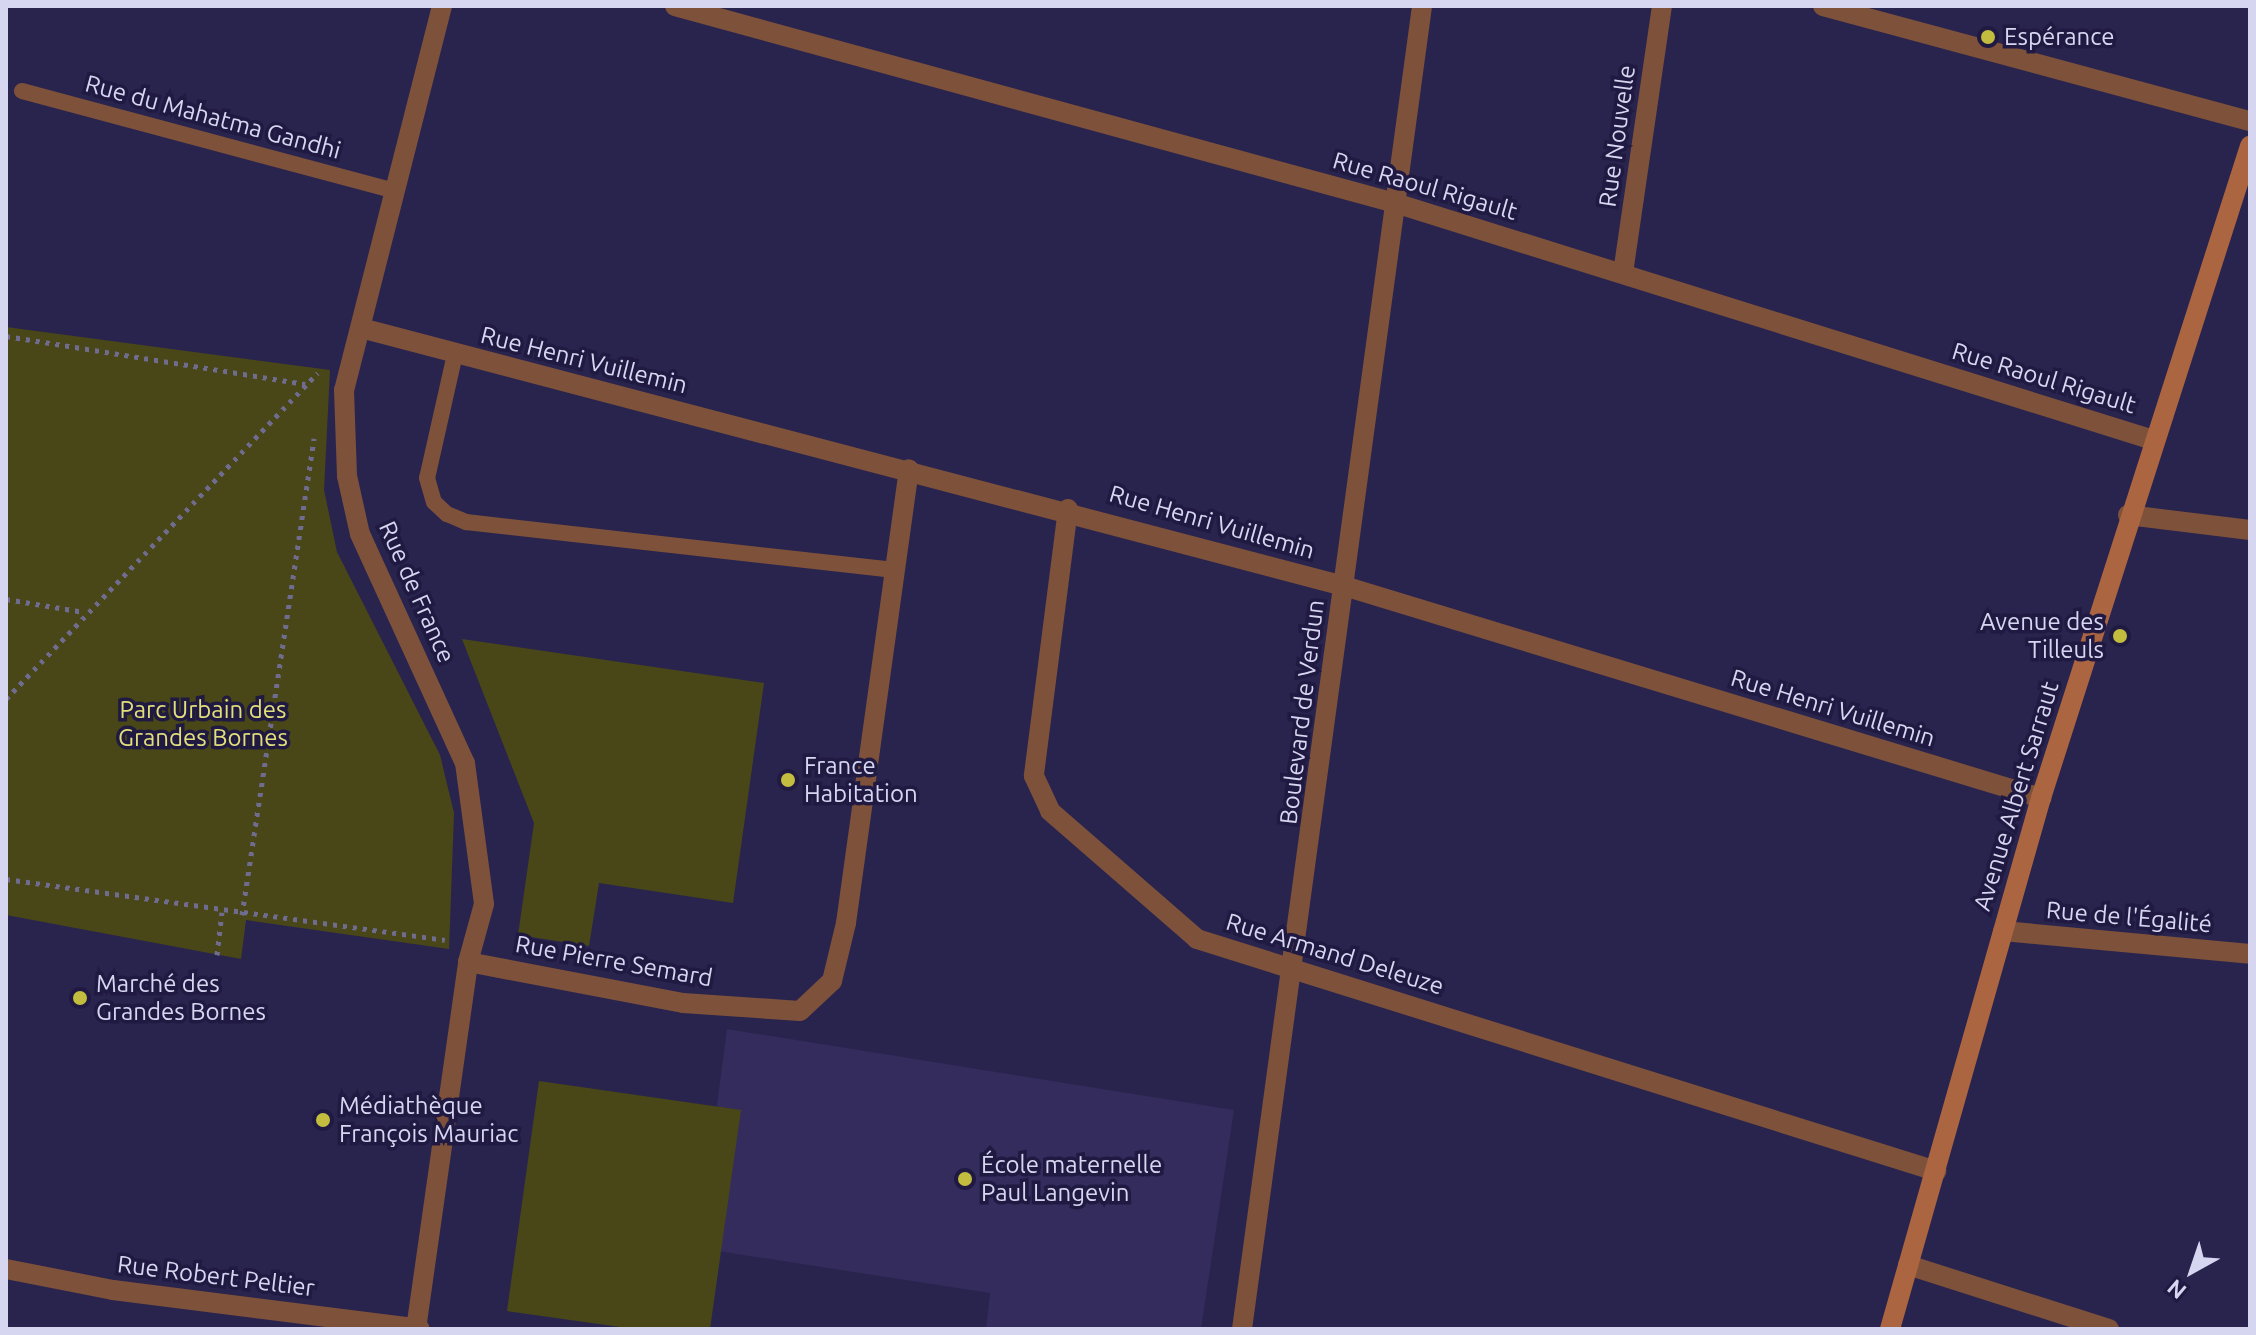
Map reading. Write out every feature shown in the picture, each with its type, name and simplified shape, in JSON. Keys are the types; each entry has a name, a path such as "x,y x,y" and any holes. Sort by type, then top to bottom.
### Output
{"street":[{"name":"Rue de France","path":"442,6 392,190 344,390 347,476 360,534 465,763 484,904 470,953"},
{"name":"Rue Raoul Rigault","path":"675,6 1395,203 2153,440"},
{"name":"Boulevard de Verdun","path":"1242,1329 1295,969 1422,6"},
{"name":"Rue Nouvelle","path":"1623,273 1662,6"},
{"path":"1823,6 2250,121"},
{"name":"Avenue Albert Sarraut","path":"1890,1329 2041,798 2128,515 2250,146"},
{"name":"Rue Henri Vuillemin","path":"361,328 1068,509 1344,586 2041,798"},
{"name":"Rue Pierre Semard","path":"470,953 683,1003 800,1011 832,981 872,740 892,570 909,469"},
{"name":"Rue Armand Deleuze","path":"1068,509 1034,776 1050,811 1197,939 1936,1171"},
{"path":"2128,515 2250,530"},
{"name":"Rue de l'Égalité","path":"2003,931 2250,954"},
{"path":"417,1329 470,953"},
{"path":"1908,1265 2109,1329"},
{"name":"Rue Robert Peltier","path":"6,1269 113,1290 417,1329"}],"lane":[{"name":"Rue du Mahatma Gandhi","path":"22,91 392,190"},
{"path":"455,354 427,478 434,502 447,514 466,522 892,570"}],"path":[{"path":"6,336 307,384 85,612 6,699"},
{"path":"242,915 310,501 315,429"},
{"path":"6,599 85,612"},
{"path":"6,879 470,953"},
{"path":"217,955 222,912"}],"shaded area":[{"name":"École maternelle Paul Langevin","path":"727,1029 1234,1110 1201,1329 986,1329 990,1293 698,1248"}],"green space":[{"name":"Parc Urbain des Grandes Bornes","path":"6,327 330,370 324,490 337,552 440,755 454,813 449,949 246,920 241,959 6,915"},
{"path":"462,639 764,683 733,903 599,883 589,946 518,935 534,823"},
{"path":"539,1081 741,1110 710,1329 634,1329 507,1311"}],"place":[{"name":"Espérance","path":"1988,37"},
{"name":"Avenue des Tilleuls","path":"2120,636"},
{"name":"France Habitation","path":"788,780"},
{"name":"Marché des Grandes Bornes","path":"80,998"},
{"name":"Médiathèque François Mauriac","path":"323,1120"},
{"name":"École maternelle Paul Langevin","path":"965,1179"}]}
